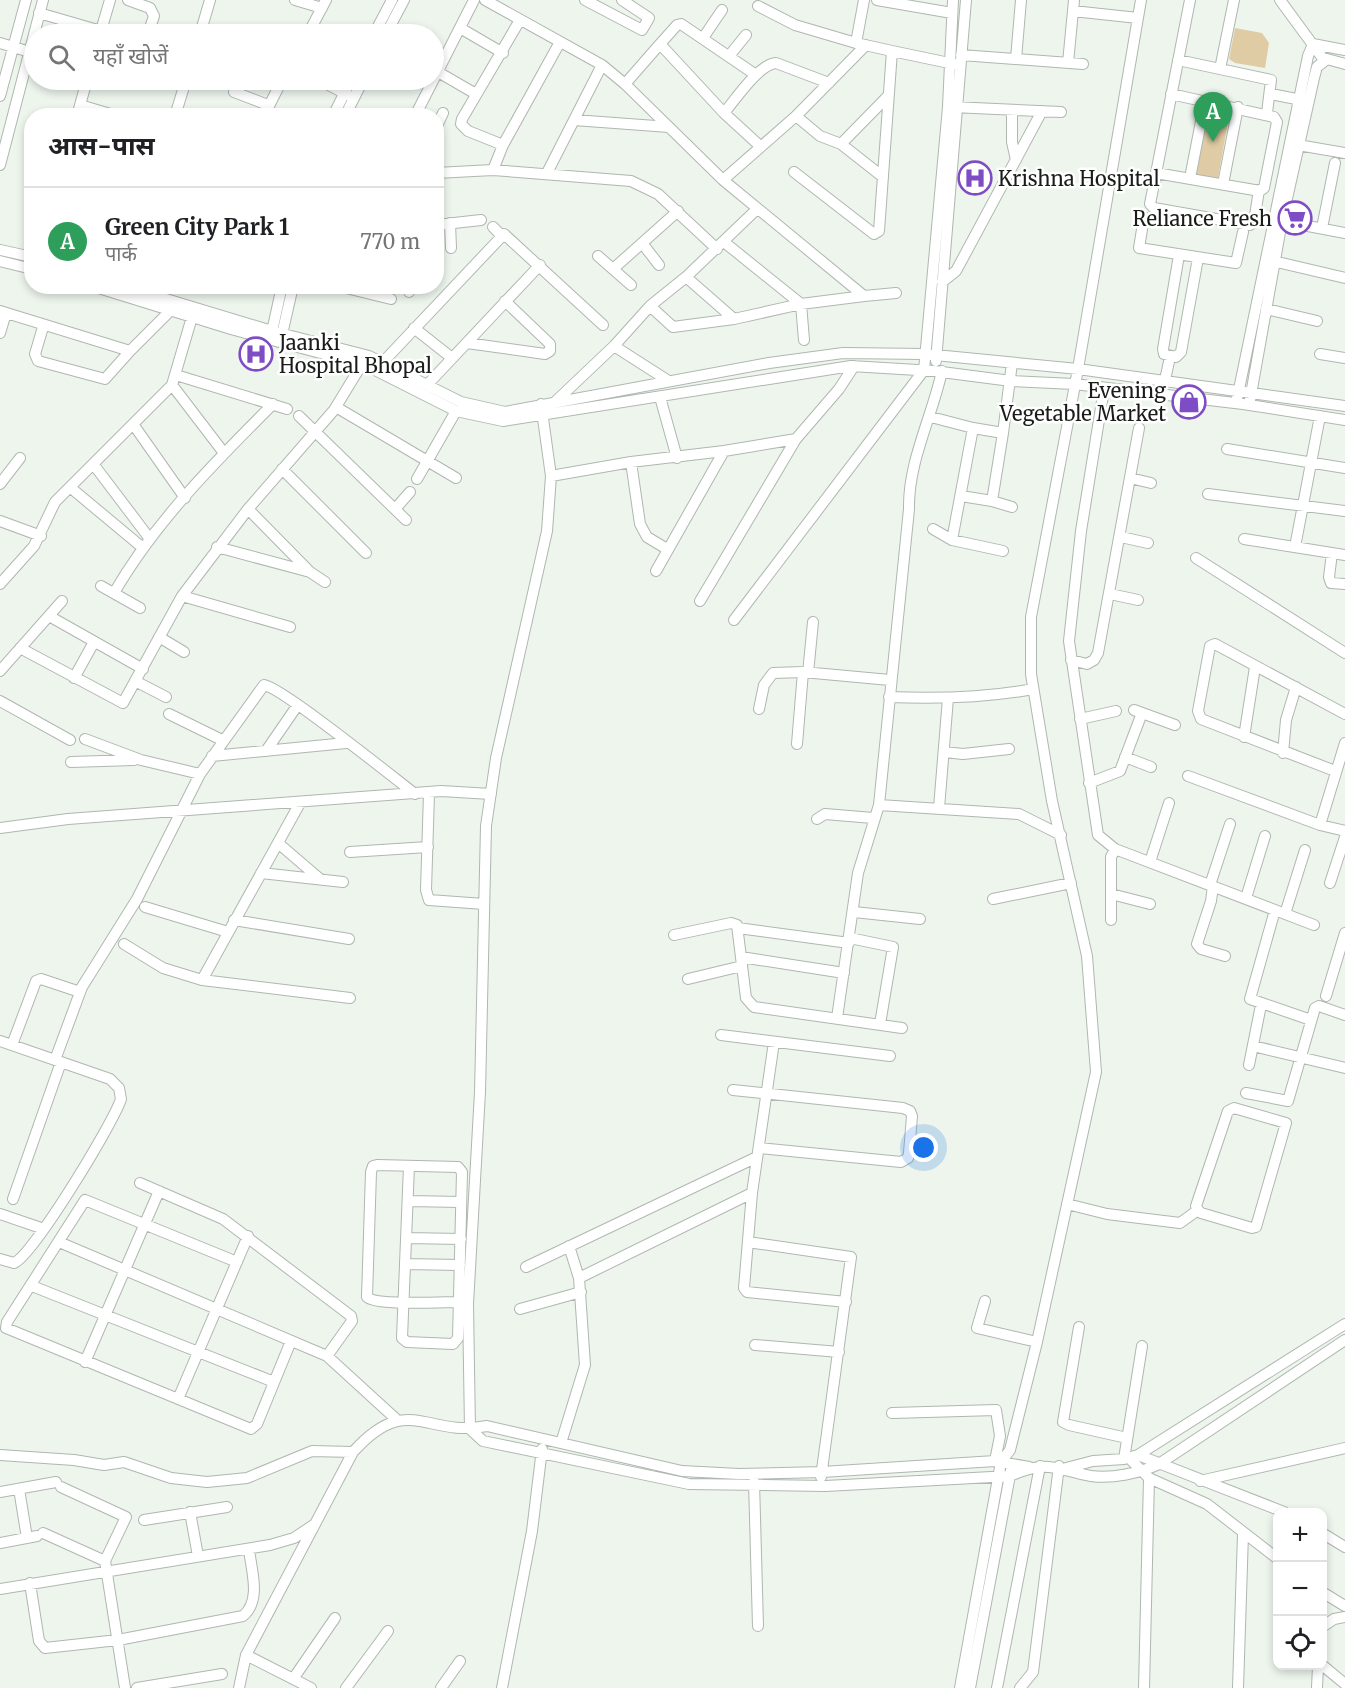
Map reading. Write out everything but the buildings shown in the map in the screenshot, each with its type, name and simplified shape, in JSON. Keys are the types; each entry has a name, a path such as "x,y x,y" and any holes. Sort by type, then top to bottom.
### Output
{"street":[{"path":"0,96 26,0"},
{"path":"36,24 43,0"},
{"path":"103,24 110,0"},
{"path":"128,0 150,8 154,16 151,24"},
{"path":"203,24 210,0"},
{"path":"295,0 324,4 313,24"},
{"path":"379,24 392,0"},
{"path":"391,24 404,0"},
{"path":"444,60 474,0"},
{"path":"485,0 602,65 625,84 756,210 864,296"},
{"path":"585,0 642,30 649,18 622,0"},
{"path":"723,180 796,116 829,83 861,44 864,0"},
{"path":"878,0 952,13"},
{"path":"953,0 952,13 957,61"},
{"path":"837,1018 858,873 873,818 879,805 909,509 909,482 931,417 933,371 931,355 957,61 966,0"},
{"path":"1016,59 1021,0"},
{"path":"960,1688 1013,1463 1010,1450 1072,1205 1096,1072 1087,956 1061,835 1031,674 1031,617 1078,369 1141,0"},
{"path":"1190,0 1150,202 1152,207 1250,225 1254,222 1258,190"},
{"path":"1220,69 1234,0"},
{"path":"1280,0 1324,60 1345,64"},
{"path":"1068,63 1073,5 1138,18"},
{"path":"758,6 795,25 892,51 957,61 1016,59 1083,64"},
{"path":"703,38 722,10"},
{"path":"39,13 73,24"},
{"path":"503,145 468,131 462,124 462,119 520,20"},
{"path":"625,84 679,24 756,75"},
{"path":"460,28 503,52"},
{"path":"729,56 746,35"},
{"path":"493,170 503,145 560,42"},
{"path":"0,43 24,50"},
{"path":"660,44 724,113 760,146"},
{"path":"1313,44 1345,50"},
{"path":"1237,398 1270,260 1313,44"},
{"path":"794,172 874,234 879,231 892,51"},
{"path":"1178,60 1269,78 1273,83 1267,113"},
{"path":"1250,399 1266,309 1270,260 1282,220 1298,145 1303,101 1317,67 1324,60"},
{"path":"724,113 756,75 769,64 776,63 829,83"},
{"path":"547,173 602,65"},
{"path":"0,165 24,75"},
{"path":"444,75 476,94"},
{"path":"79,108 84,90"},
{"path":"177,108 183,90"},
{"path":"235,90 234,92 262,108"},
{"path":"267,108 277,90"},
{"path":"339,90 349,95"},
{"path":"347,108 350,90"},
{"path":"339,108 354,90"},
{"path":"419,108 429,90"},
{"path":"1156,172 1258,190 1264,188 1277,122 1267,113 1171,94"},
{"path":"1271,94 1303,101"},
{"path":"840,144 889,95"},
{"path":"1190,178 1205,101"},
{"path":"1223,184 1238,107"},
{"path":"953,108 1061,112"},
{"path":"931,355 942,282 953,108"},
{"path":"1012,110 1012,142 1016,160"},
{"path":"942,282 956,271 1042,111"},
{"path":"796,116 820,136 840,144 883,177"},
{"path":"574,120 669,127"},
{"path":"1298,145 1345,153"},
{"path":"1322,228 1335,163"},
{"path":"444,173 493,170 547,173 638,183 653,190 721,245 801,304 804,340"},
{"path":"556,401 614,346 650,306 686,277 756,210"},
{"path":"613,269 678,211"},
{"path":"1144,217 1139,248 1198,258 1238,262 1243,232"},
{"path":"444,224 481,220"},
{"path":"1282,220 1345,233"},
{"path":"450,223 451,248"},
{"path":"493,227 502,236"},
{"path":"384,361 502,236 507,234 603,325"},
{"path":"642,243 659,265"},
{"path":"0,249 24,255"},
{"path":"1179,255 1162,349 1164,354 1170,357 1176,357 1181,352 1198,258"},
{"path":"598,256 631,285"},
{"path":"1270,260 1345,278"},
{"path":"0,261 24,267"},
{"path":"427,385 540,265"},
{"path":"686,277 734,319"},
{"path":"650,306 673,327 679,328 801,304 896,293"},
{"path":"118,294 192,317 384,361 461,402 484,409 514,411 667,380 843,353 931,355 1078,369 1165,380 1237,398"},
{"path":"147,294 362,364 456,411 503,421 854,366 933,371 1011,381 1074,384 1104,389 1345,406"},
{"path":"276,337 281,294"},
{"path":"276,337 290,294"},
{"path":"371,294 391,299"},
{"path":"467,343 548,353 550,344 506,301"},
{"path":"1266,309 1317,321"},
{"path":"43,327 35,354 38,361 105,379 171,310"},
{"path":"0,333 3,312 43,327 130,351"},
{"path":"0,584 41,536 55,502 94,465 174,380 192,317"},
{"path":"414,328 452,358"},
{"path":"614,346 667,380"},
{"path":"1320,354 1345,358"},
{"path":"1165,380 1170,357"},
{"path":"992,501 1012,363"},
{"path":"20,648 121,704 137,682 182,596 217,547 336,407 362,364"},
{"path":"700,601 796,439 839,390 854,366"},
{"path":"734,620 933,371"},
{"path":"174,380 287,409"},
{"path":"174,380 225,453"},
{"path":"1104,389 1074,582 1070,641 1098,835 1115,849 1314,925"},
{"path":"660,397 677,458"},
{"path":"1250,399 1345,420"},
{"path":"114,593 146,544 225,453 273,404"},
{"path":"409,1166 403,1302 404,1340 453,1344 458,1338 459,1302 480,1092 486,826 520,645 547,531 551,476 541,404"},
{"path":"336,407 456,478"},
{"path":"417,480 456,411"},
{"path":"299,416 406,520"},
{"path":"1295,547 1320,416"},
{"path":"931,417 1003,433"},
{"path":"133,424 185,498"},
{"path":"952,540 973,428"},
{"path":"1071,660 1087,664 1097,657 1121,537 1139,428"},
{"path":"551,476 631,462 677,458 796,439"},
{"path":"1227,450 1345,468"},
{"path":"656,571 724,451"},
{"path":"0,484 20,458"},
{"path":"631,462 640,524 647,537 667,549"},
{"path":"94,465 146,544"},
{"path":"282,469 366,553"},
{"path":"1130,478 1151,483"},
{"path":"71,488 146,544"},
{"path":"395,509 410,492"},
{"path":"1208,494 1345,511"},
{"path":"961,496 1012,507"},
{"path":"248,509 310,572 325,582"},
{"path":"0,521 41,536"},
{"path":"933,529 952,540 1003,551"},
{"path":"1121,537 1148,543"},
{"path":"1244,539 1345,555"},
{"path":"217,547 310,572"},
{"path":"1332,553 1329,577 1331,583 1345,584"},
{"path":"1196,558 1345,653"},
{"path":"101,586 140,608"},
{"path":"1110,594 1138,600"},
{"path":"182,596 290,627"},
{"path":"0,671 62,601"},
{"path":"49,616 143,669"},
{"path":"797,744 813,622"},
{"path":"159,637 184,652"},
{"path":"74,678 94,642"},
{"path":"1335,771 1207,723 1198,715 1210,646 1215,644 1255,668 1345,714"},
{"path":"1244,737 1255,668"},
{"path":"759,709 764,685 769,675 784,671 890,680"},
{"path":"137,682 166,697"},
{"path":"13,1199 80,992 137,899 200,774 222,740 264,685 270,686 297,705 415,794"},
{"path":"1283,753 1286,720 1296,687"},
{"path":"889,697 948,698 1000,695 1034,689"},
{"path":"939,808 948,698"},
{"path":"0,701 70,740"},
{"path":"266,751 297,705"},
{"path":"1080,719 1116,711"},
{"path":"1089,783 1118,773 1138,712 1175,725"},
{"path":"169,714 222,740"},
{"path":"85,739 141,760 200,774"},
{"path":"212,756 346,743"},
{"path":"1320,825 1345,743"},
{"path":"944,752 963,754 1009,749"},
{"path":"1125,757 1151,767"},
{"path":"71,762 141,760"},
{"path":"1188,776 1320,825 1345,831"},
{"path":"0,828 68,819 429,793 491,794"},
{"path":"429,793 426,890 429,900 484,904"},
{"path":"202,980 300,803"},
{"path":"1150,862 1169,803"},
{"path":"879,805 1019,814 1061,835"},
{"path":"817,819 825,814 873,818"},
{"path":"1225,956 1201,949 1197,944 1211,901 1211,885 1230,824"},
{"path":"1245,898 1265,836"},
{"path":"1330,883 1345,837"},
{"path":"278,843 320,880"},
{"path":"350,852 428,847"},
{"path":"1111,920 1110,857 1115,849"},
{"path":"1305,850 1250,996 1251,1001 1261,1005 1311,1020"},
{"path":"261,873 343,882"},
{"path":"993,899 1071,883"},
{"path":"1111,894 1150,904"},
{"path":"145,907 228,932"},
{"path":"854,912 920,919"},
{"path":"234,920 349,939"},
{"path":"674,935 731,923 738,928 892,947 880,1024"},
{"path":"738,928 746,998 750,1005 902,1028"},
{"path":"1326,996 1345,933"},
{"path":"124,944 163,968 202,980 350,998"},
{"path":"688,979 742,961 844,973"},
{"path":"1334,970 1345,973"},
{"path":"12,1045 36,981 41,979 80,992"},
{"path":"1249,1065 1261,1005"},
{"path":"1246,1093 1288,1101 1311,1020 1319,1006 1345,1015"},
{"path":"721,1035 890,1056"},
{"path":"0,1041 110,1079 118,1088 120,1099 44,1229 18,1262 0,1259"},
{"path":"774,1041 752,1193 744,1288 747,1292 846,1302"},
{"path":"1253,1046 1345,1068"},
{"path":"526,1267 758,1153 906,1161 909,1153 912,1116 907,1109 733,1090"},
{"path":"1234,1108 1286,1123 1256,1227 1252,1228 1201,1213 1198,1209 1196,1206 1228,1111 1234,1108"},
{"path":"459,1302 375,1301 367,1297 371,1172 377,1165 460,1168 460,1239 468,1304 470,1429 483,1440 672,1482 820,1486 1010,1476 1034,1467"},
{"path":"140,1183 223,1219 352,1317 327,1356"},
{"path":"85,1362 159,1191"},
{"path":"579,1278 752,1193"},
{"path":"237,1262 85,1200 7,1322 6,1328 254,1429 291,1341"},
{"path":"408,1200 461,1202"},
{"path":"1072,1205 1107,1214 1180,1223 1198,1209"},
{"path":"0,1214 44,1229"},
{"path":"178,1399 248,1236"},
{"path":"406,1238 460,1239"},
{"path":"59,1242 327,1356 396,1419 470,1429 487,1426 682,1471 822,1472 998,1462 1034,1467 1062,1467 1093,1461 1130,1458 1159,1464 1273,1508"},
{"path":"748,1242 849,1255 852,1261 820,1486"},
{"path":"561,1443 585,1365 581,1292 569,1246"},
{"path":"405,1264 464,1258"},
{"path":"32,1286 274,1382"},
{"path":"519,1309 581,1292"},
{"path":"985,1301 977,1328 1037,1342"},
{"path":"1130,1458 1345,1324"},
{"path":"1079,1327 1063,1422 1127,1438"},
{"path":"1062,1467 1092,1476 1145,1475 1345,1340"},
{"path":"755,1345 839,1352"},
{"path":"1142,1346 1127,1438 1130,1458 1145,1475 1207,1504 1273,1555"},
{"path":"892,1413 992,1410 998,1412 1000,1436 998,1476 970,1688"},
{"path":"239,1688 246,1654 353,1452 376,1430 396,1419"},
{"path":"502,1688 532,1531 541,1454 545,1440"},
{"path":"1200,1481 1345,1448"},
{"path":"998,1462 1010,1450"},
{"path":"0,1455 74,1460 104,1465 124,1462 171,1478 207,1482 247,1478 312,1451 353,1452"},
{"path":"997,1688 1034,1467"},
{"path":"1020,1688 1033,1672 1062,1467"},
{"path":"754,1473 758,1626"},
{"path":"1144,1688 1145,1475"},
{"path":"0,1492 59,1485 126,1517 106,1566 125,1688"},
{"path":"19,1488 36,1536"},
{"path":"144,1520 227,1507"},
{"path":"190,1512 198,1556"},
{"path":"0,1589 106,1566 198,1556 283,1542 317,1522"},
{"path":"1238,1688 1243,1534"},
{"path":"0,1543 36,1536 106,1566"},
{"path":"1327,1536 1345,1547"},
{"path":"30,1583 39,1641 45,1648 118,1640 243,1616 252,1608 254,1599 249,1549"},
{"path":"1327,1595 1345,1606"},
{"path":"1327,1624 1334,1619 1345,1617"},
{"path":"293,1679 334,1618"},
{"path":"346,1688 388,1631"},
{"path":"246,1654 311,1688"},
{"path":"441,1688 460,1661"},
{"path":"1327,1668 1345,1683"},
{"path":"1317,1688 1318,1670"},
{"path":"137,1688 178,1685 222,1674"}],"shaded area":[{"path":"1235,28 1262,33 1269,43 1265,68 1235,63 1229,59"},
{"path":"1209,102 1231,106 1217,183 1195,179"}],"place":[{"name":"Green City Park 1","path":"1213,142"},
{"name":"Krishna Hospital","path":"975,178"},
{"name":"Reliance Fresh","path":"1295,218"},
{"name":"Jaanki Hospital Bhopal","path":"256,354"},
{"name":"Evening Vegetable Market","path":"1189,402"}]}
